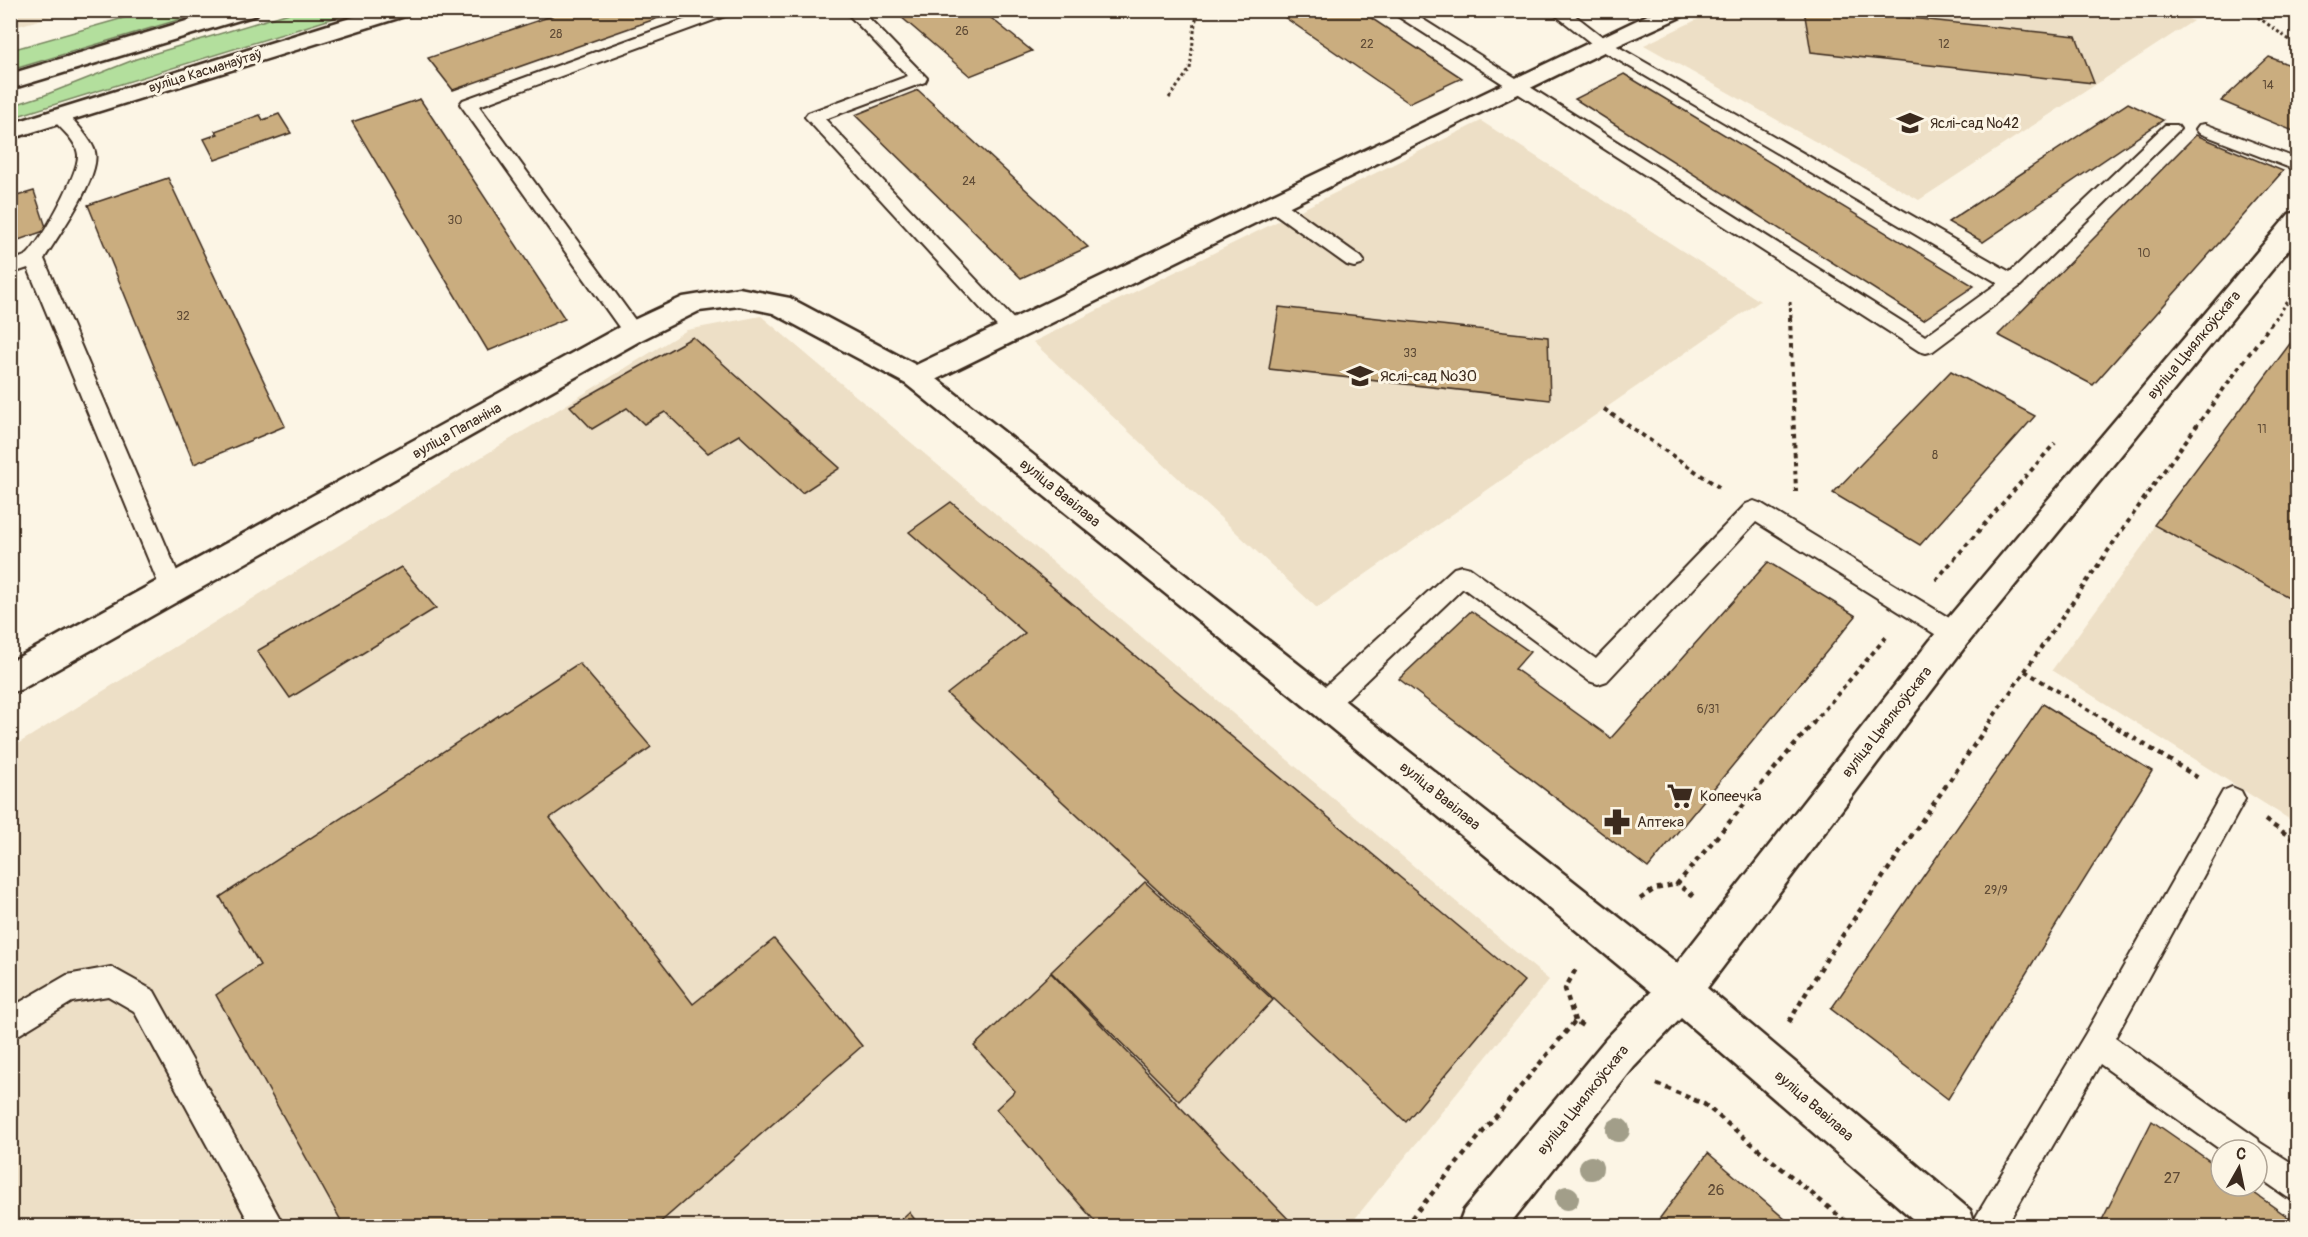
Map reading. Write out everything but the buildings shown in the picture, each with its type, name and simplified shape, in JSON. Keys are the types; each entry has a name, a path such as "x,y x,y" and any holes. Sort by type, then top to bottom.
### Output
{"street":[{"path":"10,82 248,10"},
{"name":"вуліца Касманаўтаў","path":"10,132 400,10"},
{"path":"916,377 1602,44 1677,10"},
{"name":"вуліца Цыялкоўскага","path":"1480,1227 1620,1053 1680,991 1955,634 2298,220"},
{"name":"вуліца Папаніна","path":"10,679 633,332 693,303 739,297 780,305 916,377"},
{"name":"вуліца Вавілава","path":"916,377 1680,991 1954,1227"}],"lane":[{"path":"633,332 470,104 727,10"},
{"path":"852,10 919,78 814,117 1012,330"},
{"path":"1396,10 1926,346 2012,282 2171,129"},
{"path":"1557,10 1602,44 2012,282"},
{"path":"10,267 34,259 80,181 87,154 83,145 60,117"},
{"path":"2205,129 2298,166"},
{"path":"1274,204 1354,261"},
{"path":"34,259 173,590"},
{"path":"1325,704 1462,575 1598,674 1754,510 1955,634"},
{"path":"1988,1227 2096,1043 2232,799"},
{"path":"10,1025 67,989 111,981 144,1001 268,1227"},
{"path":"2096,1043 2230,1138"},
{"path":"2269,1165 2298,1186"}],"path":[{"path":"1169,98 1190,69 1195,23 1199,10"},
{"path":"2248,10 2298,46"},
{"path":"1788,259 1798,538"},
{"path":"1788,1025 1827,958 2025,670 2150,490 2298,288"},
{"path":"1604,409 1754,510"},
{"path":"1631,905 1655,889 1677,884 1911,607 2057,442"},
{"path":"2025,670 2298,842"},
{"path":"1677,884 1695,896"},
{"path":"1582,959 1565,989 1575,1021 1589,1029"},
{"path":"1406,1227 1575,1021"},
{"path":"1652,1082 1704,1104 1851,1227"}],"shaded area":[{"path":"11,10 70,10 70,11 11,28"},
{"name":"Яслі-сад №42","path":"1717,10 2168,10 2193,21 1919,200 1644,45"},
{"name":"Яслі-сад №30","path":"1481,121 1760,301 1317,608 1033,342"},
{"path":"761,316 1549,980 1349,1226 11,1226 11,748 687,330"},
{"path":"2297,333 2297,824 2052,670 2147,540 2154,525"}],"green space":[{"path":"299,10 357,11 11,118 11,106 136,59"},
{"path":"148,11 208,11 11,70 11,50"}],"place":[{"name":"Яслі-сад №42","path":"1910,123"},
{"name":"Яслі-сад №30","path":"1360,376"},
{"name":"Копеечка","path":"1680,796"},
{"name":"Аптека","path":"1617,822"}]}
